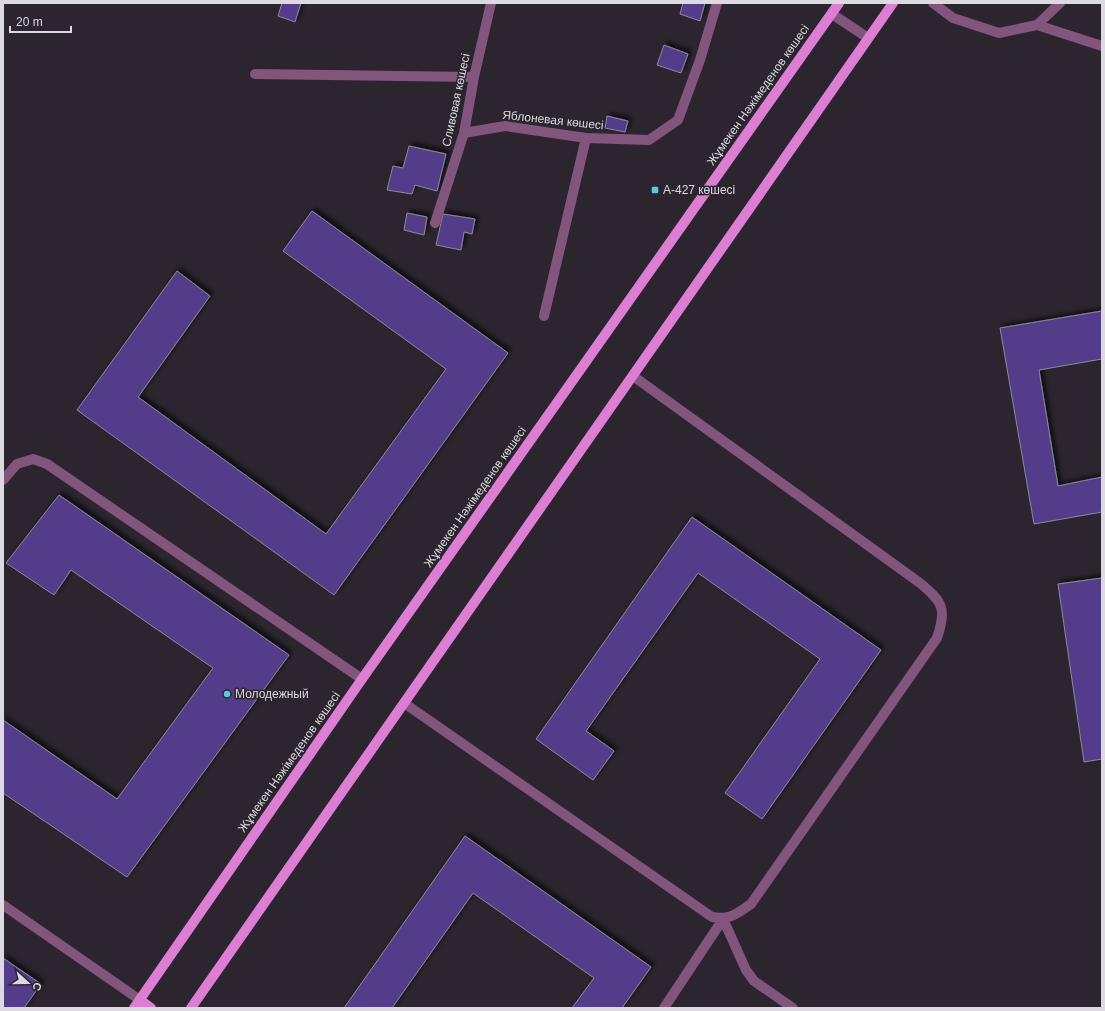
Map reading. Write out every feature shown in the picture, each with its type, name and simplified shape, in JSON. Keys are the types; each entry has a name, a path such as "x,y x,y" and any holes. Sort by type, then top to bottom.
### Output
{"main road":[{"name":"Жұмекен Нәжімеденов көшесі","path":"137,1004 362,679 839,3"},
{"path":"191,1008 893,3"},
{"path":"137,1004 151,1008"}],"street":[{"name":"Сливовая көшесі","path":"435,224 464,132 474,77 491,3"},
{"name":"Яблоневая көшесі","path":"464,132 505,126 586,138 650,140 678,120 700,60 718,3"},
{"path":"934,3 953,18 998,33 1037,25 1102,46"},
{"path":"1037,25 1060,3"},
{"path":"832,14 868,38"},
{"path":"256,74 474,77"},
{"path":"544,316 586,138"},
{"path":"404,703 712,917 723,919 735,915 751,904 937,638 943,622 943,611 939,602 920,582 633,376"},
{"path":"3,480 17,464 34,459 47,464 362,679"},
{"path":"3,905 137,1004"},
{"path":"664,1008 723,919"},
{"path":"723,919 746,970 754,981 793,1008"}],"building":[{"path":"282,3 301,3 295,22 278,16"},
{"path":"683,3 705,3 700,21 680,14"},
{"path":"664,45 688,54 681,73 657,65"},
{"path":"607,116 628,121 625,132 605,128"},
{"path":"409,146 446,154 437,191 415,185 412,194 387,190 393,166 403,168"},
{"path":"312,211 508,353 334,595 77,410 177,271 210,296 138,397 326,534 446,369 283,251"},
{"path":"407,213 427,217 424,235 404,230"},
{"path":"443,214 475,219 472,234 464,232 461,250 436,245"},
{"path":"1102,311 1102,359 1039,370 1058,486 1102,477 1102,512 1034,524 1000,328"},
{"name":"Молодежный","path":"59,495 289,655 127,877 3,793 3,720 117,799 213,668 71,570 54,595 6,563"},
{"path":"692,517 881,650 762,819 725,793 820,659 698,573 586,731 614,751 593,780 536,739"},
{"path":"1102,578 1102,759 1084,762 1058,584"},
{"path":"465,836 651,967 622,1008 572,1008 594,978 473,893 392,1008 344,1008"},
{"path":"3,958 41,984 24,1008 3,1008"}],"place":[{"name":"A-427 көшесі","path":"655,190"},
{"name":"Молодежный","path":"227,694"}]}
